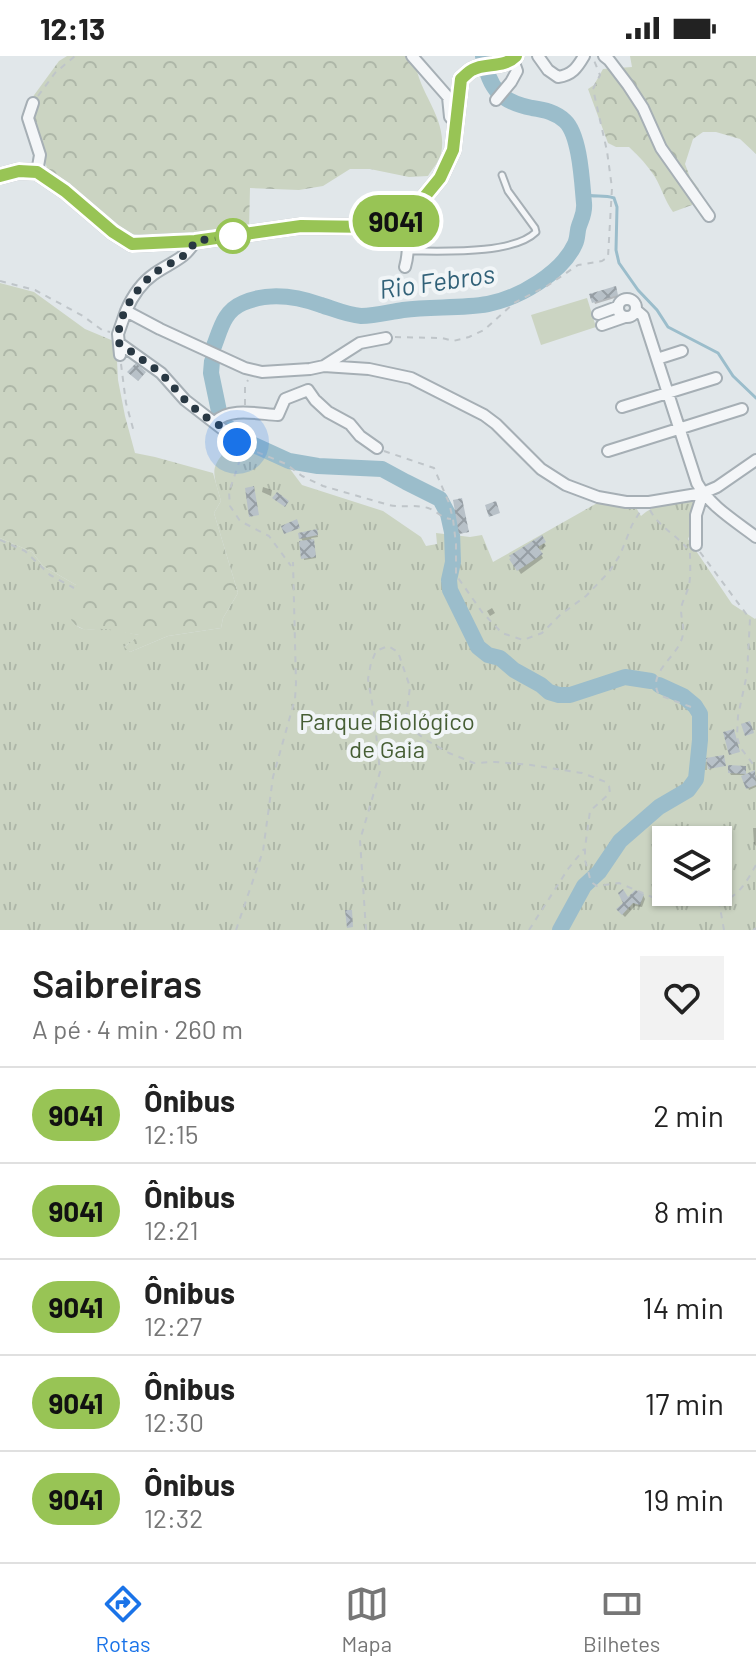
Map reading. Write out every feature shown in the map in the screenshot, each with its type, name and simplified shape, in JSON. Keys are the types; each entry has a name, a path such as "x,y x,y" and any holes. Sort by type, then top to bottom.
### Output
{"street":[{"path":"412,56 448,97 450,117 456,122"},
{"path":"538,56 548,70 558,77 568,75 578,67 584,56"},
{"path":"604,56 628,85 643,108 661,148 709,216"},
{"path":"0,176 19,171 37,172 132,244 195,241 301,226 372,227 400,220 440,178 453,150 461,79 473,69 515,58 517,71 499,96"},
{"path":"33,103 28,118 40,155 37,172"},
{"path":"400,220 410,251 405,267"},
{"path":"120,355 118,339 132,298 150,276 190,251 195,241"},
{"path":"598,314 617,307 620,301 628,298 635,303 636,310 643,316 697,483 717,508 756,537"},
{"path":"617,307 625,317"},
{"path":"602,325 632,316 636,310"},
{"path":"126,311 245,368 262,372 324,366 369,369 411,378 484,415 541,469 566,485 598,497 646,502 703,493 756,460"},
{"path":"324,366 360,343 386,338"},
{"path":"118,339 161,373 201,414 219,418 246,414 278,415 285,399 308,390"},
{"path":"657,359 682,351"},
{"path":"310,369 308,393 377,448"},
{"path":"622,407 716,378"},
{"path":"608,451 742,409"},
{"path":"219,418 229,434"},
{"path":"696,545 696,515 703,493"}],"lane":[{"path":"410,251 483,250 530,238 536,232 535,228 508,191 502,175"}],"path":[{"path":"33,103 55,73 75,56"},
{"path":"386,338 453,341 469,337 484,330 514,303 578,265 608,257 612,191 607,151 593,89 600,75 593,56"},
{"path":"0,281 35,290 118,339"},
{"path":"120,355 126,403 134,432"},
{"path":"246,414 245,393 249,378 262,372"},
{"path":"229,434 245,447 286,464 323,486 398,507 417,505 453,519"},
{"path":"245,447 229,492 230,506 240,521 269,536 293,569"},
{"path":"377,448 434,468 453,519 456,575 482,612 502,633 523,640 542,633 609,572 646,502"},
{"path":"646,502 656,521 680,539 689,551 689,585 681,611 683,637 676,652 659,672 655,686 659,695 691,707"},
{"path":"0,540 25,551 50,575 74,588"},
{"path":"696,545 750,619 747,674 737,737 740,747 756,768"},
{"path":"236,930 263,851 273,777 295,699 293,562"},
{"path":"366,930 360,840 380,772 368,679 376,651 388,646 398,652 410,687 406,718 413,730 426,740 474,763 531,765 582,773 606,782 610,793 590,811 585,848 588,877 597,886 619,883 652,897"},
{"path":"529,930 585,848"},
{"path":"732,897 756,865"},
{"path":"720,906 724,930"}],"green space":[{"path":"67,56 415,56 420,81 440,128 441,154 428,176 409,177 370,169 350,169 323,186 299,190 250,188 249,231 150,236 122,233 51,178 29,121 29,102 59,61"},
{"path":"630,56 756,56 756,154 740,139 716,132 703,132 693,139 685,164 699,189 692,205 673,212 655,177 640,158 629,147 616,147 608,143 588,89 603,69 632,67"},
{"path":"0,283 34,292 85,329 116,342 118,380 135,453 213,473 221,501 214,513 238,593 223,618 221,628 168,636 130,652 123,648 139,635 102,629 85,630 75,625 69,618 69,608 74,600 76,585 43,566 32,552 0,538"},
{"path":"587,298 596,327 541,345 531,315"},
{"name":"Parque Biológico de Gaia","path":"234,441 248,451 290,469 302,485 383,511 421,537 426,546 437,544 436,533 470,537 482,535 493,562 599,502 635,506 641,516 666,503 694,500 693,527 688,539 732,604 756,618 756,930 0,930 0,538 32,552 43,566 76,585 81,596 72,604 70,614 77,626 85,630 107,629 140,635 124,647 130,652 168,636 221,628 223,618 238,593 214,513 221,501 214,474 217,463"}],"building":[{"path":"616,286 618,295 592,303 589,294"},
{"path":"136,363 146,372 138,381 127,372"},
{"path":"254,486 259,515 249,517 245,488"},
{"path":"277,492 289,501 285,507 272,498"},
{"path":"462,498 469,532 459,534 453,500"},
{"path":"496,501 500,513 489,517 485,505"},
{"path":"297,519 300,528 284,534 281,526"},
{"path":"317,529 318,535 299,539 298,533"},
{"path":"542,535 546,542 538,547 543,554 517,571 509,556"},
{"path":"314,539 316,557 301,559 299,541"},
{"path":"750,721 754,733 745,736 741,724"},
{"path":"734,729 740,752 729,755 723,732"},
{"path":"724,755 726,766 708,769 706,758"},
{"path":"728,765 746,766 746,774 728,773"},
{"path":"755,770 756,785 746,789 741,776"},
{"path":"623,889 628,897 635,890 644,894 640,905 633,903 622,915 616,909 623,903 618,893"},
{"path":"345,910 352,910 353,927 347,928"}],"waterway":[{"name":"Rio Febros","path":"214,346 227,315 237,306 253,300 272,296 292,298 361,316 414,309 477,306 526,290 560,265 575,244 584,210 574,137 565,121 557,115 512,102 498,92 489,77 483,56"},
{"path":"583,194 614,198 619,263 668,327 718,353 733,376 756,398"},
{"name":"Rio Febros","path":"212,361 211,373 221,421 241,439 289,461 318,466 382,469 440,499 452,532 450,590 478,647 488,655 500,658 549,692 559,695 570,695 625,677 651,681"},
{"name":"Rio Febros","path":"560,930 584,886 599,872 620,841 659,807 688,790 696,779 700,714 683,696 659,685"}],"bus line":[{"name":"9041","path":"0,176 19,171 37,172 132,244 195,241 301,226 372,227 400,220 440,178 453,150 461,79 473,69 496,66 516,56"}],"route":[{"path":"233,236 195,241 190,251 180,259 150,276 132,298 118,334 119,343 161,373 185,400 237,442"}]}
